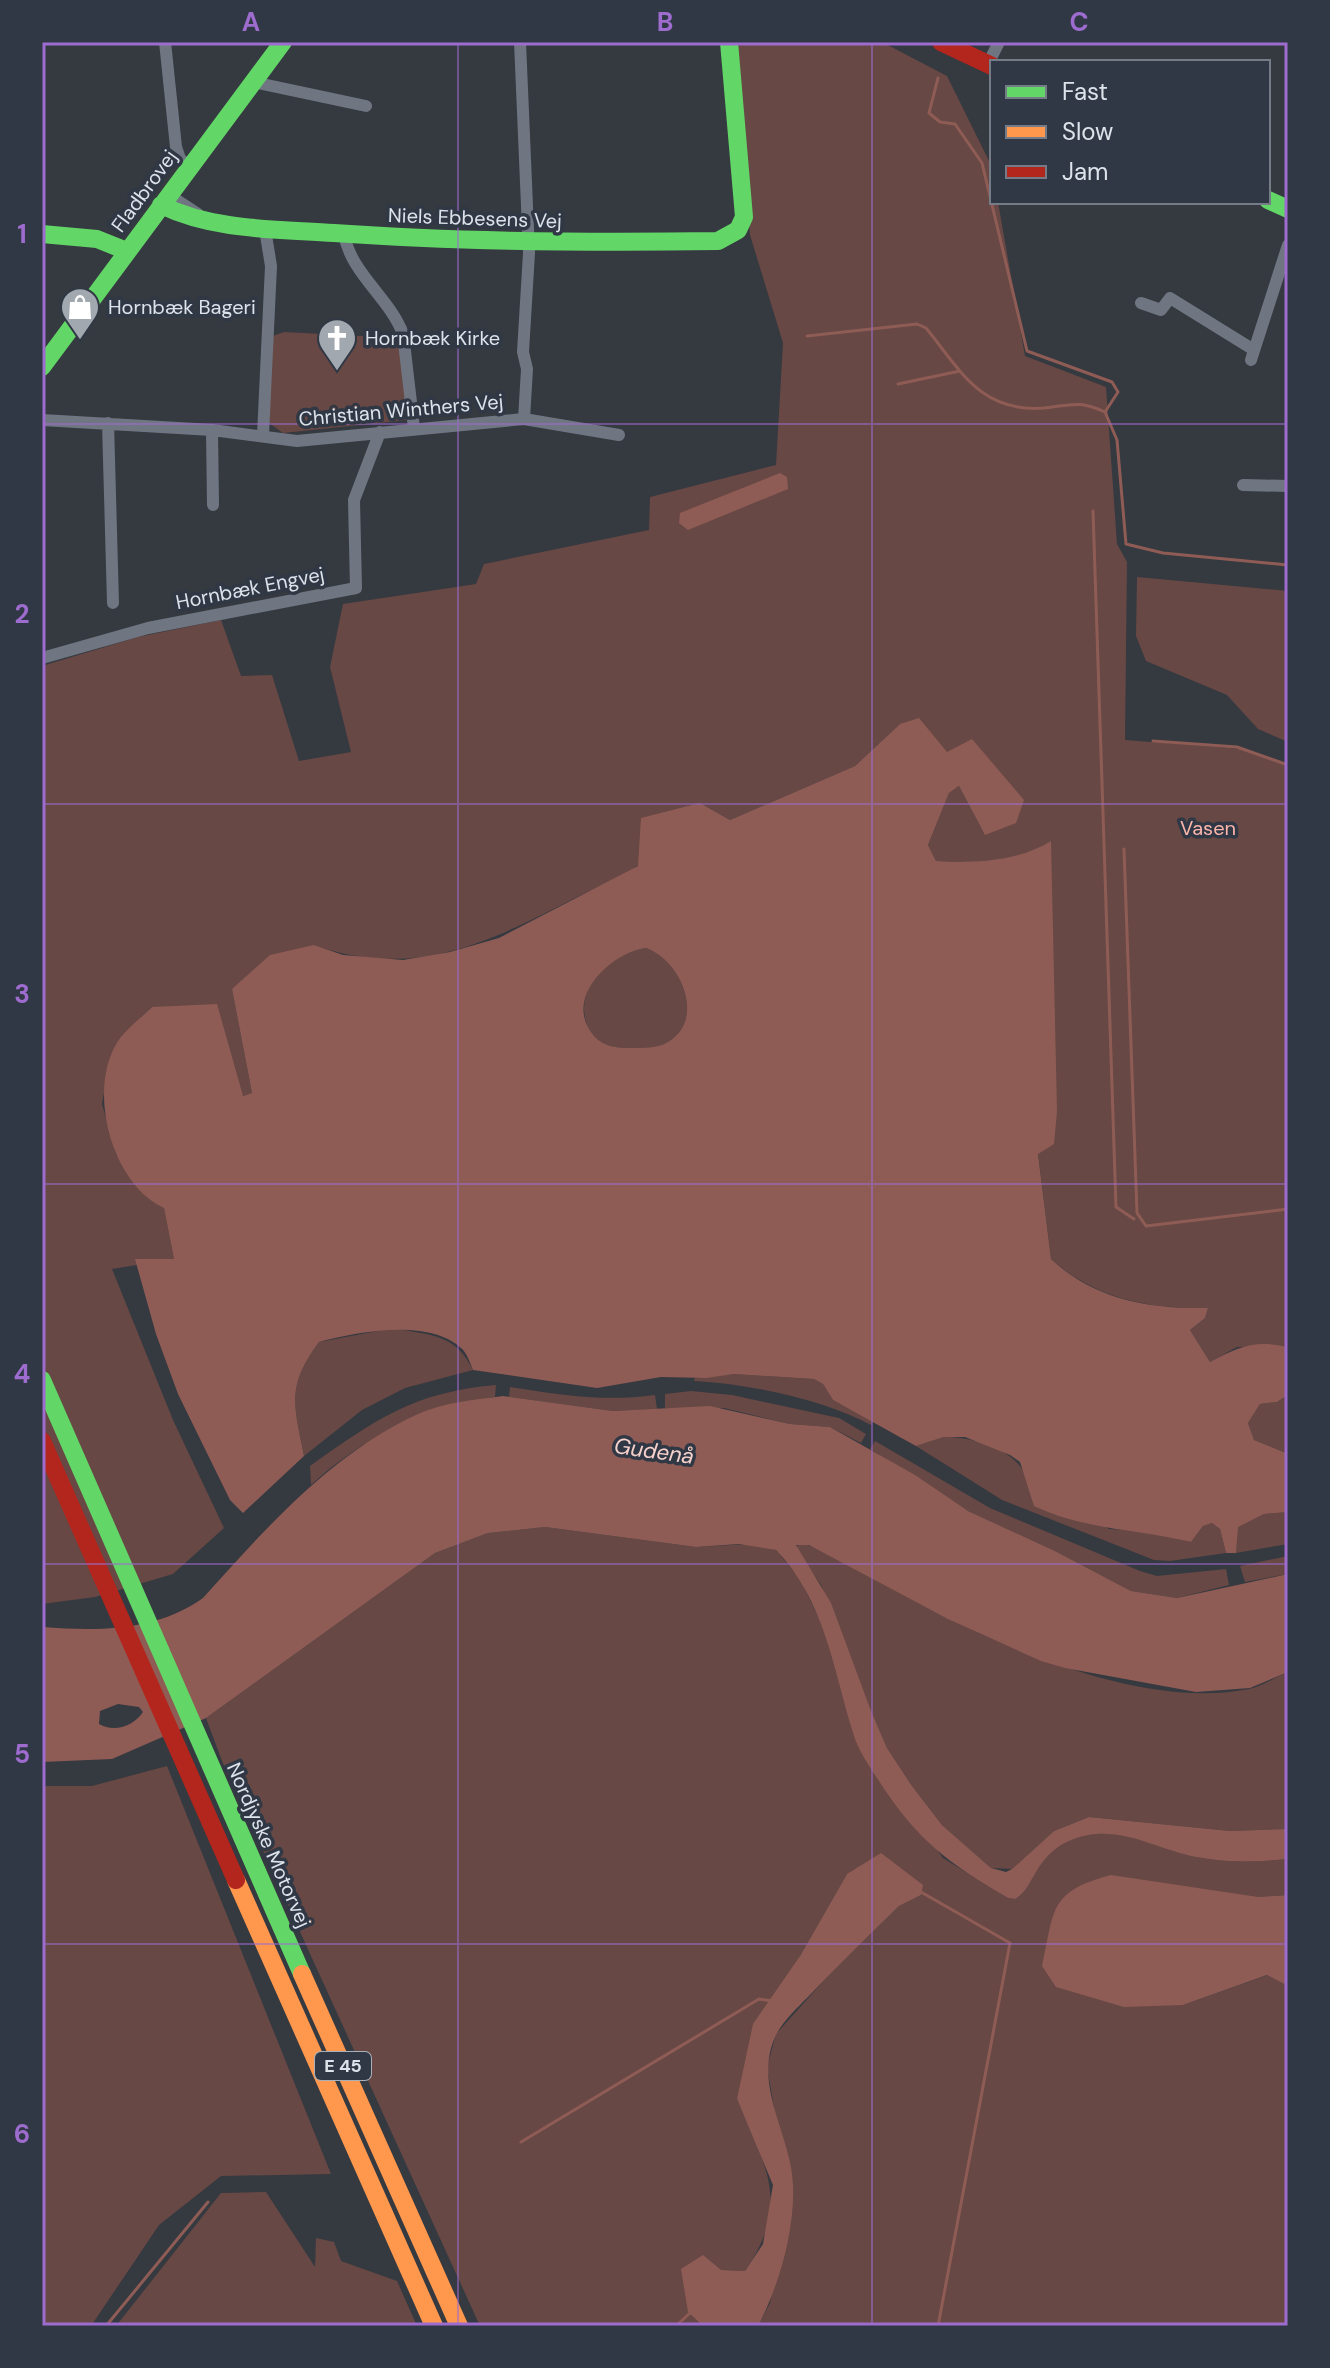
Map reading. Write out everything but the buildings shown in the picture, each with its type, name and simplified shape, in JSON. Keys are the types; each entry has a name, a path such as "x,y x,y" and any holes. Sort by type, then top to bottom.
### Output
{"main road":[{"name":"Fladbrovej","path":"42,367 283,42"},
{"name":"Niels Ebbesens Vej","path":"165,200 178,215 265,229 528,243 718,241 738,230 744,217 729,42"},
{"path":"941,42 990,65"},
{"path":"42,234 76,239 123,257"},
{"name":"Nordjyske Motorvej","path":"42,1380 227,1806 459,2326"},
{"name":"E 45","path":"42,1441 432,2326"}],"street":[{"path":"165,42 178,154 189,166"},
{"path":"520,42 528,243 524,419"},
{"path":"253,82 366,106"},
{"path":"263,435 271,266 265,229"},
{"path":"344,234 350,258 389,308 403,334 414,428"},
{"path":"1141,303 1161,310 1170,298 1252,355 1288,245"},
{"name":"Christian Winthers Vej","path":"42,420 212,430 297,441 524,419 619,435"},
{"path":"108,423 113,603"},
{"path":"212,430 213,505"},
{"name":"Hornbæk Engvej","path":"42,658 148,628 356,588 354,500 380,432"},
{"path":"1243,485 1288,486"}],"green space":[{"name":"Vasen","path":"736,42 882,42 947,76 990,163 990,204 998,204 1025,356 1106,387 1117,544 1127,562 1125,740 1242,749 1288,765 1288,1366 1286,1348 1237,1347 1210,1362 1190,1330 1205,1318 1208,1308 1164,1306 1124,1299 1086,1284 1051,1259 1038,1153 1050,842 1023,854 995,860 936,861 928,845 949,793 959,786 985,835 947,752 900,724 855,766 730,820 700,803 633,869 480,942 449,952 384,959 350,955 314,945 232,989 252,1093 243,1096 152,1007 120,1038 110,1059 102,1104 116,1154 164,1207 174,1259 112,1269 173,1420 224,1528 173,1574 95,1597 42,1604 42,666 138,637 221,620 241,676 272,675 299,761 351,752 330,667 343,604 476,584 484,564 649,530 650,497 776,465 783,343 750,235"},
{"path":"284,332 400,338 407,420 283,433 269,423 273,336"},
{"path":"1137,577 1288,591 1288,742 1258,729 1227,695 1146,661 1136,636"},
{"path":"646,948 659,955 679,979 685,993 685,1022 677,1034 660,1046 627,1048 606,1045 593,1036 585,1016 589,988 597,976 619,957"},
{"path":"394,1328 441,1338 458,1349 473,1370 405,1388 362,1410 304,1456 295,1397 301,1372 319,1342"},
{"path":"734,1374 814,1379 823,1384 833,1400 873,1421 871,1425 831,1408 785,1394 694,1381 695,1378"},
{"path":"496,1385 495,1397 444,1408 374,1439 352,1452 311,1485 310,1466 396,1411 441,1394"},
{"path":"510,1387 600,1398 655,1395 657,1409 613,1411 509,1397"},
{"path":"691,1391 732,1395 839,1418 866,1434 861,1443 830,1427 790,1424 724,1408 665,1408 665,1394"},
{"path":"1288,1395 1288,1459 1286,1453 1254,1440 1248,1423 1260,1404 1277,1402"},
{"path":"944,1437 967,1439 1002,1451 1020,1466 1026,1476 1109,1529 1145,1531 1191,1542 1203,1526 1212,1523 1220,1529 1226,1553 1170,1561 1154,1560 1002,1500 916,1446"},
{"path":"875,1441 990,1508 1140,1571 1157,1576 1226,1569 1229,1585 1177,1598 1131,1591 1055,1551 968,1511 870,1449"},
{"path":"1288,1512 1288,1544 1236,1553 1237,1527 1264,1514"},
{"path":"545,1527 696,1547 749,1544 776,1550 800,1579 827,1635 853,1733 943,1858 1008,1898 1015,1899 1021,1894 1041,1864 1056,1849 1084,1836 1116,1834 1196,1857 1219,1860 1288,1859 1288,1895 1259,1897 1183,2005 1268,1975 1288,1986 1288,2326 758,2326 770,2303 793,2182 777,2125 767,2067 776,2034 846,1956 899,1906 921,1895 847,1874 800,1956 737,2099 757,2145 769,2185 771,2204 768,2225 745,2271 721,2270 688,2312 703,2326 480,2326 222,1761 206,1718 435,1553 488,1533"},
{"path":"799,1542 843,1561 989,1637 1031,1655 1121,1683 1165,1691 1208,1693 1249,1689 1288,1672 1288,1829 1230,1831 1089,1817 1054,1831 1012,1869 991,1868 942,1825 887,1748 821,1585 796,1549"},
{"path":"1288,1556 1288,1574 1245,1582 1240,1566"},
{"path":"167,1766 331,2174 221,2176 159,2225 91,2326 42,2326 42,1786 92,1786"},
{"path":"266,2192 315,2267 316,2238 334,2242 341,2261 397,2281 417,2326 116,2326 221,2193"}],"water":[{"path":"780,473 787,477 788,489 688,530 679,523 680,513"},
{"path":"919,718 947,752 972,739 1024,800 1016,823 985,835 959,786 949,793 928,845 936,861 995,860 1024,853 1051,841 1057,1111 1054,1144 1038,1154 1051,1259 1068,1273 1104,1293 1144,1304 1208,1308 1205,1318 1190,1330 1210,1362 1246,1346 1265,1344 1286,1347 1288,1395 1277,1402 1260,1404 1248,1423 1254,1440 1286,1453 1288,1512 1264,1514 1238,1527 1236,1553 1226,1553 1220,1529 1212,1523 1203,1526 1191,1542 1092,1525 1034,1506 1020,1462 1010,1455 965,1437 944,1437 916,1446 833,1400 823,1384 814,1379 734,1374 706,1378 661,1377 597,1388 473,1370 463,1350 447,1339 412,1330 392,1330 319,1342 301,1372 295,1397 304,1456 243,1513 230,1500 178,1394 156,1334 135,1259 174,1259 164,1208 145,1196 130,1178 109,1132 105,1082 110,1058 120,1038 152,1007 217,1004 243,1096 252,1093 232,989 270,955 314,945 343,955 403,960 450,952 499,938 638,866 641,818 700,803 730,820 855,766 900,724","holes":["646,948 659,955 679,979 685,993 685,1022 677,1034 664,1044 649,1048 617,1047 598,1040 586,1022 584,1007 594,980 605,968 632,952"]},
{"name":"Gudenå","path":"503,1396 613,1411 710,1406 790,1424 830,1427 915,1475 968,1511 1055,1551 1131,1591 1177,1598 1288,1574 1288,1672 1250,1688 1196,1692 1041,1661 948,1619 809,1545 796,1545 831,1603 887,1748 942,1825 991,1868 1006,1872 1012,1869 1054,1831 1089,1817 1230,1831 1288,1829 1288,1859 1219,1860 1179,1853 1116,1835 1084,1836 1056,1849 1041,1864 1021,1894 1015,1899 1008,1898 935,1848 893,1802 875,1775 855,1739 817,1613 793,1570 776,1550 739,1544 696,1547 545,1527 488,1533 435,1553 206,1718 112,1759 42,1762 42,1627 126,1627 185,1609 203,1598 302,1495 357,1450 428,1410","holes":["118,1704 139,1707 143,1712 129,1724 117,1728 99,1724 100,1711"]},
{"path":"881,1853 923,1885 921,1895 899,1906 795,2010 776,2035 770,2054 770,2091 793,2184 788,2239 773,2293 758,2326 703,2326 688,2312 681,2269 703,2255 721,2270 745,2271 763,2244 773,2185 737,2099 753,2024 800,1956 847,1874"},
{"path":"1111,1875 1258,1897 1288,1895 1288,1986 1267,1975 1183,2005 1124,2007 1056,1987 1042,1966 1049,1930 1058,1906 1075,1888"}],"waterway":[{"path":"938,78 929,113 940,122 955,124 982,163 990,196"},
{"path":"992,204 1027,351 1112,382 1118,392 1105,412 1117,440 1126,544 1163,553 1288,565"},
{"path":"807,336 917,324 926,328 974,386 1004,404 1022,408 1081,405 1105,412"},
{"path":"898,384 960,371"},
{"path":"1093,511 1116,1207 1134,1219"},
{"path":"1153,741 1237,747 1288,765"},
{"path":"1124,849 1137,1213 1146,1226 1288,1209"},
{"path":"921,1892 1010,1943 938,2326"},
{"path":"521,2142 759,1999 773,2001"},
{"path":"106,2326 208,2202"},
{"path":"676,2326 690,2313"}],"traffic: fast":[{"path":"42,367 283,42"},
{"path":"161,205 202,220 268,229 478,240 718,241 738,230 744,217 729,42"},
{"path":"1270,201 1288,209"},
{"path":"42,234 97,239 127,251"},
{"path":"42,1380 302,1974"}],"traffic: slow":[{"path":"236,1880 434,2326"},
{"path":"302,1974 459,2326"}],"traffic: jam":[{"path":"941,42 990,65"},
{"path":"42,1441 236,1880"}],"place":[{"name":"Hornbæk Bageri","path":"80,341"},
{"name":"Hornbæk Kirke","path":"337,372"}]}
